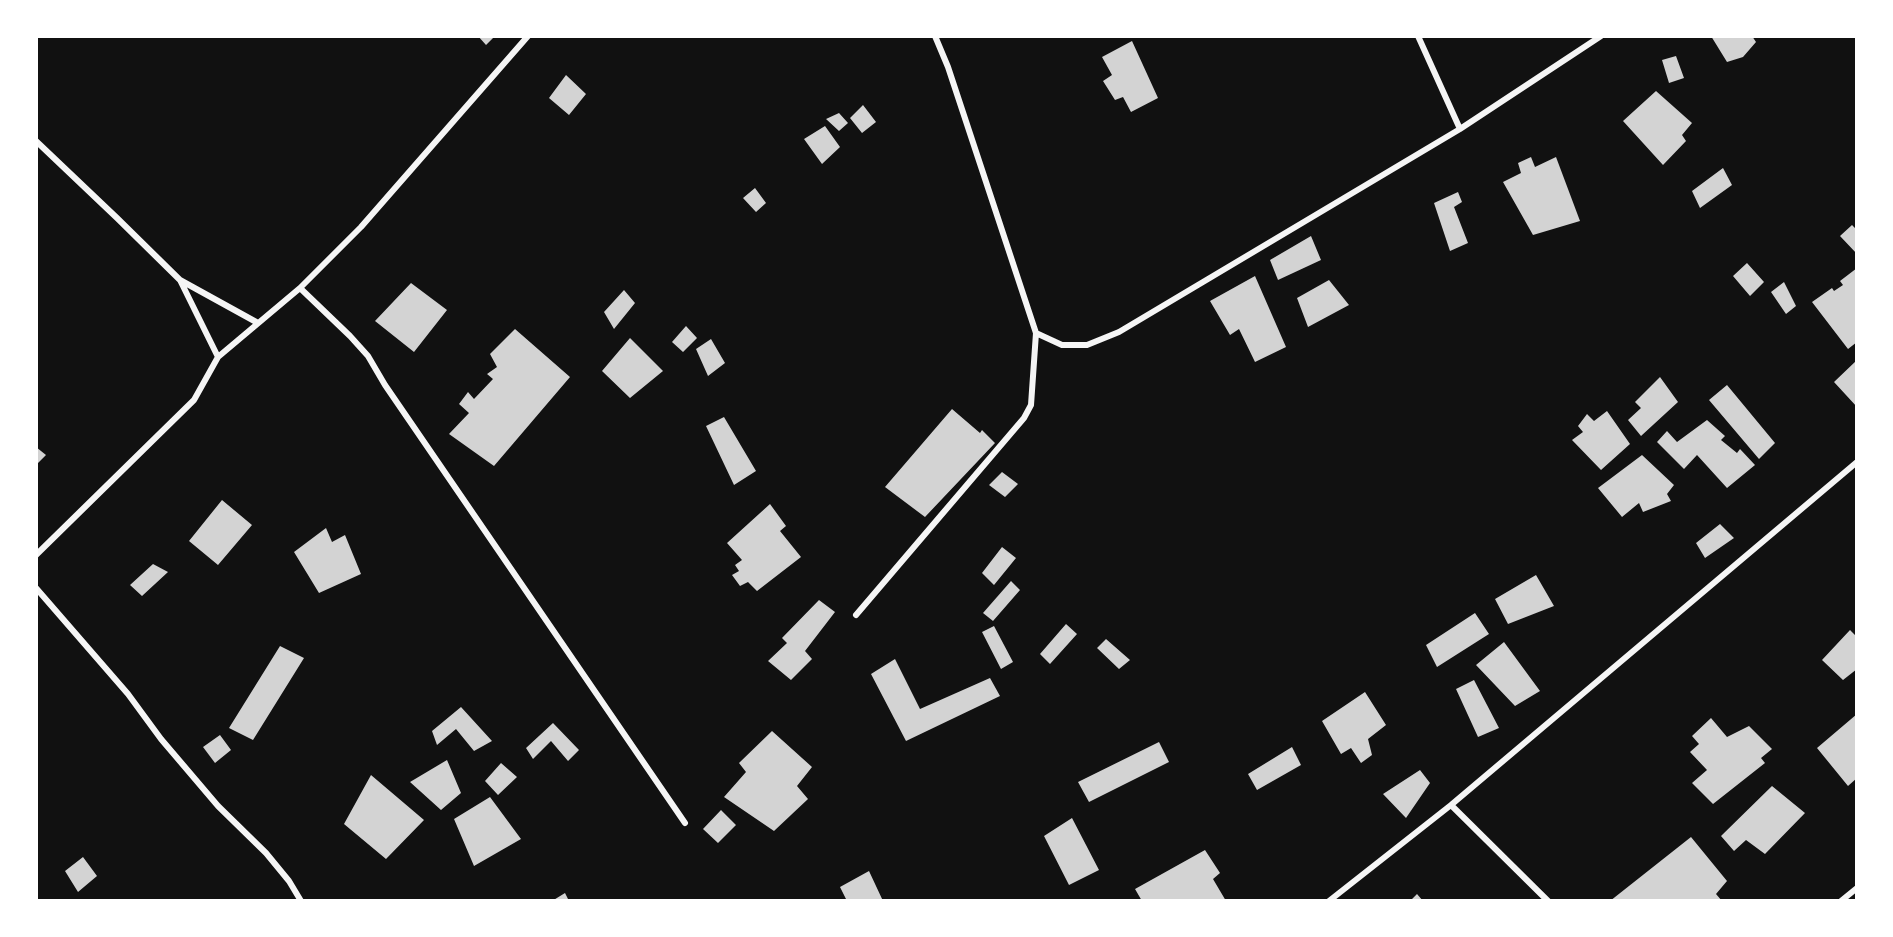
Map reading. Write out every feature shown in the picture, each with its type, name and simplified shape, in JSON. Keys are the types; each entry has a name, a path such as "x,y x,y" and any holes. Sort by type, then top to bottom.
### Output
{"street":[{"path":"36,555 194,400 218,357 300,288 361,227 528,36"},
{"path":"856,615 1024,418 1031,405 1036,333 948,67 935,36"},
{"path":"1418,36 1460,129"},
{"path":"1036,333 1062,345 1087,345 1119,332 1460,129 1601,36"},
{"path":"36,141 180,280 258,323"},
{"path":"180,280 218,357"},
{"path":"300,288 368,356 392,395 685,823"},
{"path":"1329,901 1451,805 1857,462"},
{"path":"36,588 128,694 161,739 218,806 266,853 289,880 301,901"},
{"path":"1451,805 1548,901"},
{"path":"1841,901 1857,888"}],"building":[{"path":"478,36 495,36 486,45"},
{"path":"1711,36 1752,36 1756,42 1743,57 1727,62"},
{"path":"1132,41 1158,98 1131,112 1123,97 1115,100 1103,81 1112,75 1102,57"},
{"path":"1676,56 1684,78 1669,83 1662,60"},
{"path":"566,75 586,94 569,115 549,98"},
{"path":"1656,91 1692,123 1682,135 1686,141 1663,165 1623,121"},
{"path":"863,105 876,122 862,133 850,118"},
{"path":"839,113 848,123 839,131 826,119"},
{"path":"825,126 840,147 822,164 804,139"},
{"path":"1531,157 1535,167 1556,157 1580,221 1533,235 1503,182 1521,173 1518,163"},
{"path":"1723,168 1732,185 1700,208 1692,191"},
{"path":"755,188 766,203 756,212 743,198"},
{"path":"1458,192 1462,202 1454,207 1468,243 1450,251 1434,203"},
{"path":"1852,225 1857,230 1857,254 1840,236"},
{"path":"1311,236 1321,260 1278,280 1270,260"},
{"path":"1747,263 1764,282 1750,296 1733,276"},
{"path":"1857,268 1857,342 1848,349 1812,302 1832,288 1834,291 1843,285 1840,281"},
{"path":"1255,276 1286,347 1255,362 1239,329 1230,335 1210,301"},
{"path":"1329,280 1349,305 1308,327 1297,298"},
{"path":"1784,282 1796,306 1786,314 1771,292"},
{"path":"411,283 447,310 414,352 375,321"},
{"path":"624,290 635,303 614,329 604,312"},
{"path":"686,326 697,338 683,352 672,342"},
{"path":"515,329 570,377 494,466 449,434 469,413 459,404 468,392 474,399 493,379 487,374 497,367 490,354"},
{"path":"630,338 663,371 630,398 602,371"},
{"path":"711,339 725,363 708,376 696,349"},
{"path":"1857,360 1857,407 1834,382"},
{"path":"1660,377 1678,402 1641,436 1628,420 1641,408 1635,402"},
{"path":"1727,385 1775,443 1759,459 1709,400"},
{"path":"952,409 980,433 982,430 995,443 925,517 885,487"},
{"path":"1607,411 1630,444 1601,470 1572,440 1583,432 1578,426 1587,414 1594,421"},
{"path":"724,417 756,471 734,485 706,426"},
{"path":"1707,420 1725,436 1721,440 1737,453 1740,449 1755,465 1727,488 1697,455 1684,469 1657,442 1667,431 1677,442"},
{"path":"36,447 46,455 36,465"},
{"path":"1642,455 1674,485 1667,494 1671,501 1643,512 1639,503 1622,517 1598,488"},
{"path":"1002,472 1018,484 1005,497 989,485"},
{"path":"222,500 252,525 218,565 189,541"},
{"path":"770,504 786,526 780,531 801,557 757,591 748,582 740,586 732,575 739,571 735,565 742,560 727,543"},
{"path":"1720,524 1734,538 1705,558 1696,543"},
{"path":"326,528 332,542 345,535 361,574 319,593 294,552"},
{"path":"1002,547 1016,558 994,585 982,573"},
{"path":"153,564 168,572 142,596 130,585"},
{"path":"1536,575 1554,606 1508,624 1495,599"},
{"path":"1011,581 1020,590 993,621 983,613"},
{"path":"819,600 835,612 805,651 812,659 791,680 768,661 787,643 782,638"},
{"path":"1475,613 1489,634 1437,667 1426,645"},
{"path":"1066,624 1077,634 1050,664 1040,654"},
{"path":"994,626 1013,662 1001,669 982,632"},
{"path":"1850,630 1857,637 1857,669 1843,680 1822,660"},
{"path":"1106,639 1130,660 1119,669 1097,648"},
{"path":"1504,642 1540,691 1515,706 1476,665"},
{"path":"280,646 304,658 253,740 229,728"},
{"path":"895,659 920,709 990,678 1000,696 906,741 871,674"},
{"path":"1474,680 1499,728 1478,737 1456,689"},
{"path":"1365,692 1386,725 1368,739 1372,755 1361,763 1351,748 1341,754 1322,721"},
{"path":"461,707 492,741 474,751 456,729 437,745 432,731"},
{"path":"1857,714 1857,778 1848,786 1817,748"},
{"path":"1711,718 1727,737 1749,726 1772,749 1761,758 1765,763 1713,804 1692,783 1707,770 1690,752 1699,744 1692,736"},
{"path":"553,723 579,750 568,761 551,741 533,759 526,748"},
{"path":"772,731 812,767 797,786 808,799 774,831 724,797 746,772 739,763"},
{"path":"220,735 231,750 215,763 203,747"},
{"path":"1159,742 1169,762 1089,802 1078,782"},
{"path":"1292,747 1301,765 1257,790 1248,774"},
{"path":"447,760 461,793 441,810 410,782"},
{"path":"501,763 517,777 498,795 485,781"},
{"path":"1420,770 1430,783 1406,818 1383,794"},
{"path":"371,775 424,820 386,859 344,824"},
{"path":"1772,786 1805,813 1765,854 1746,840 1734,851 1721,836"},
{"path":"490,797 521,839 474,866 454,819"},
{"path":"721,810 736,825 718,843 703,829"},
{"path":"1072,818 1099,870 1069,885 1044,836"},
{"path":"1691,837 1727,881 1716,894 1722,901 1610,901"},
{"path":"1205,850 1220,873 1213,879 1226,901 1142,901 1135,889"},
{"path":"83,857 97,876 78,892 65,871"},
{"path":"869,871 883,901 847,901 840,887"},
{"path":"565,893 569,901 552,901"},
{"path":"1417,894 1423,901 1410,901"}]}
